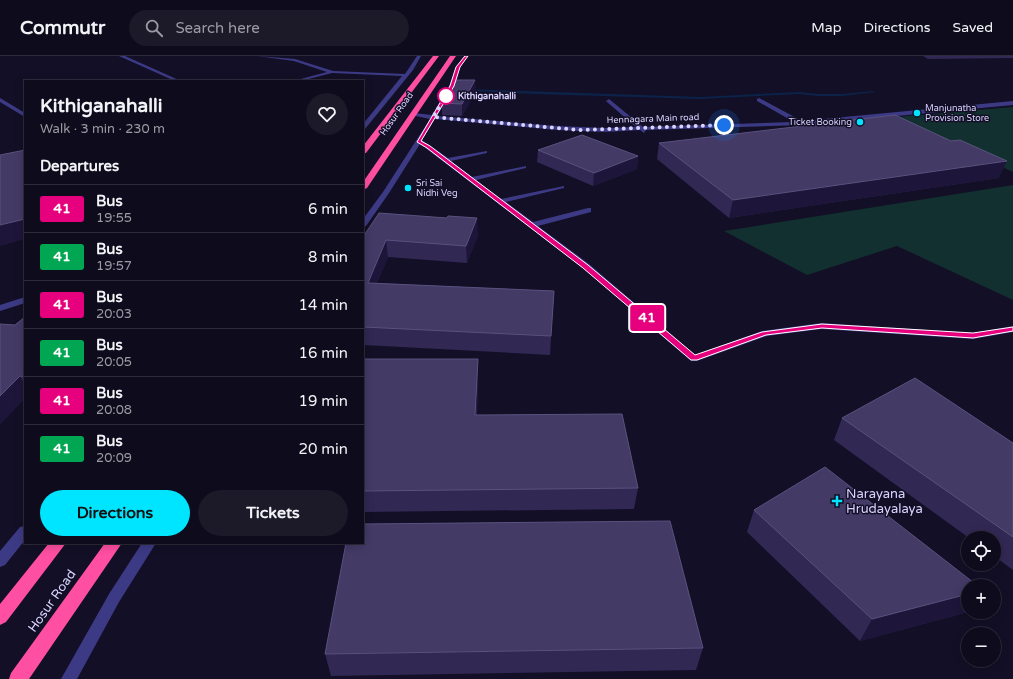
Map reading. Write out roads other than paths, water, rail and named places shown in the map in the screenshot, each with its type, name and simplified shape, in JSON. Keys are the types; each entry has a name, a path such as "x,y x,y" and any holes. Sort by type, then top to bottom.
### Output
{"highway":[{"name":"Hosur Road","path":"364,150 436,56"},
{"name":"Hosur Road","path":"364,187 454,56"},
{"path":"0,617 57,544"},
{"name":"Hosur Road","path":"18,679 113,544"}],"street":[{"path":"121,56 177,80"},
{"path":"259,56 295,60 333,72 405,75"},
{"path":"364,127 419,56"},
{"path":"364,223 386,193 419,141 452,86 458,67 466,56"},
{"path":"299,80 333,72"},
{"path":"0,100 24,115"},
{"path":"759,100 801,123"},
{"path":"609,101 643,131"},
{"path":"414,115 465,121 471,124 595,134 744,128 749,126 801,123 1013,103"},
{"path":"419,141 447,160 586,266 694,358 764,333 822,326 973,336 1013,329"},
{"path":"447,160 485,152"},
{"path":"471,179 524,167"},
{"path":"500,201 562,187"},
{"path":"532,225 588,210"},
{"path":"0,308 24,300"},
{"path":"0,561 24,532"},
{"path":"69,679 114,598 148,544"}],"waterway":[{"path":"469,90 700,98 799,93 842,95 874,92"}],"place":[{"name":"Kithiganahalli","path":"446,96"},
{"name":"Manjunatha Provision Store","path":"917,113"},
{"name":"Ticket Booking","path":"860,122"},
{"name":"Sri Sai Nidhi Veg","path":"408,188"},
{"name":"Narayana Hrudayalaya","path":"837,501"}]}
